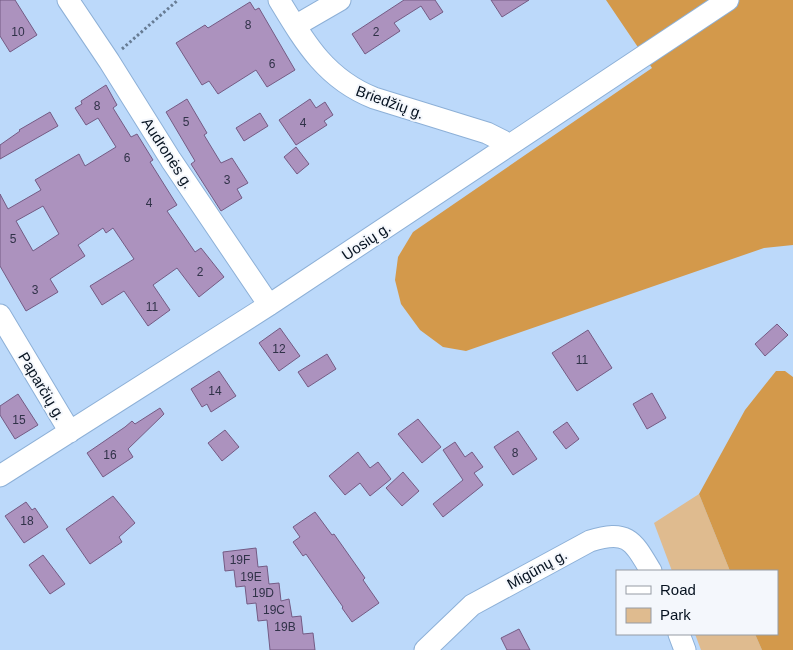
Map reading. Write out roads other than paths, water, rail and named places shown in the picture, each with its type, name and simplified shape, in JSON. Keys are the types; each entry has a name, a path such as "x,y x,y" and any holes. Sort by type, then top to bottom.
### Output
{"street":[{"name":"Audronės g.","path":"68,0 171,160 269,305"},
{"name":"Briedžių g.","path":"280,0 295,26 324,66 339,80 357,91 374,98 487,133 503,141 506,147"},
{"path":"295,26 340,0"},
{"name":"Uosių g.","path":"0,476 269,305 728,0"},
{"name":"Paparčių g.","path":"0,315 70,432"},
{"name":"Migūnų g.","path":"425,650 472,605 590,541 604,536 625,538 635,544 650,570"},
{"path":"679,635 685,650"}]}
